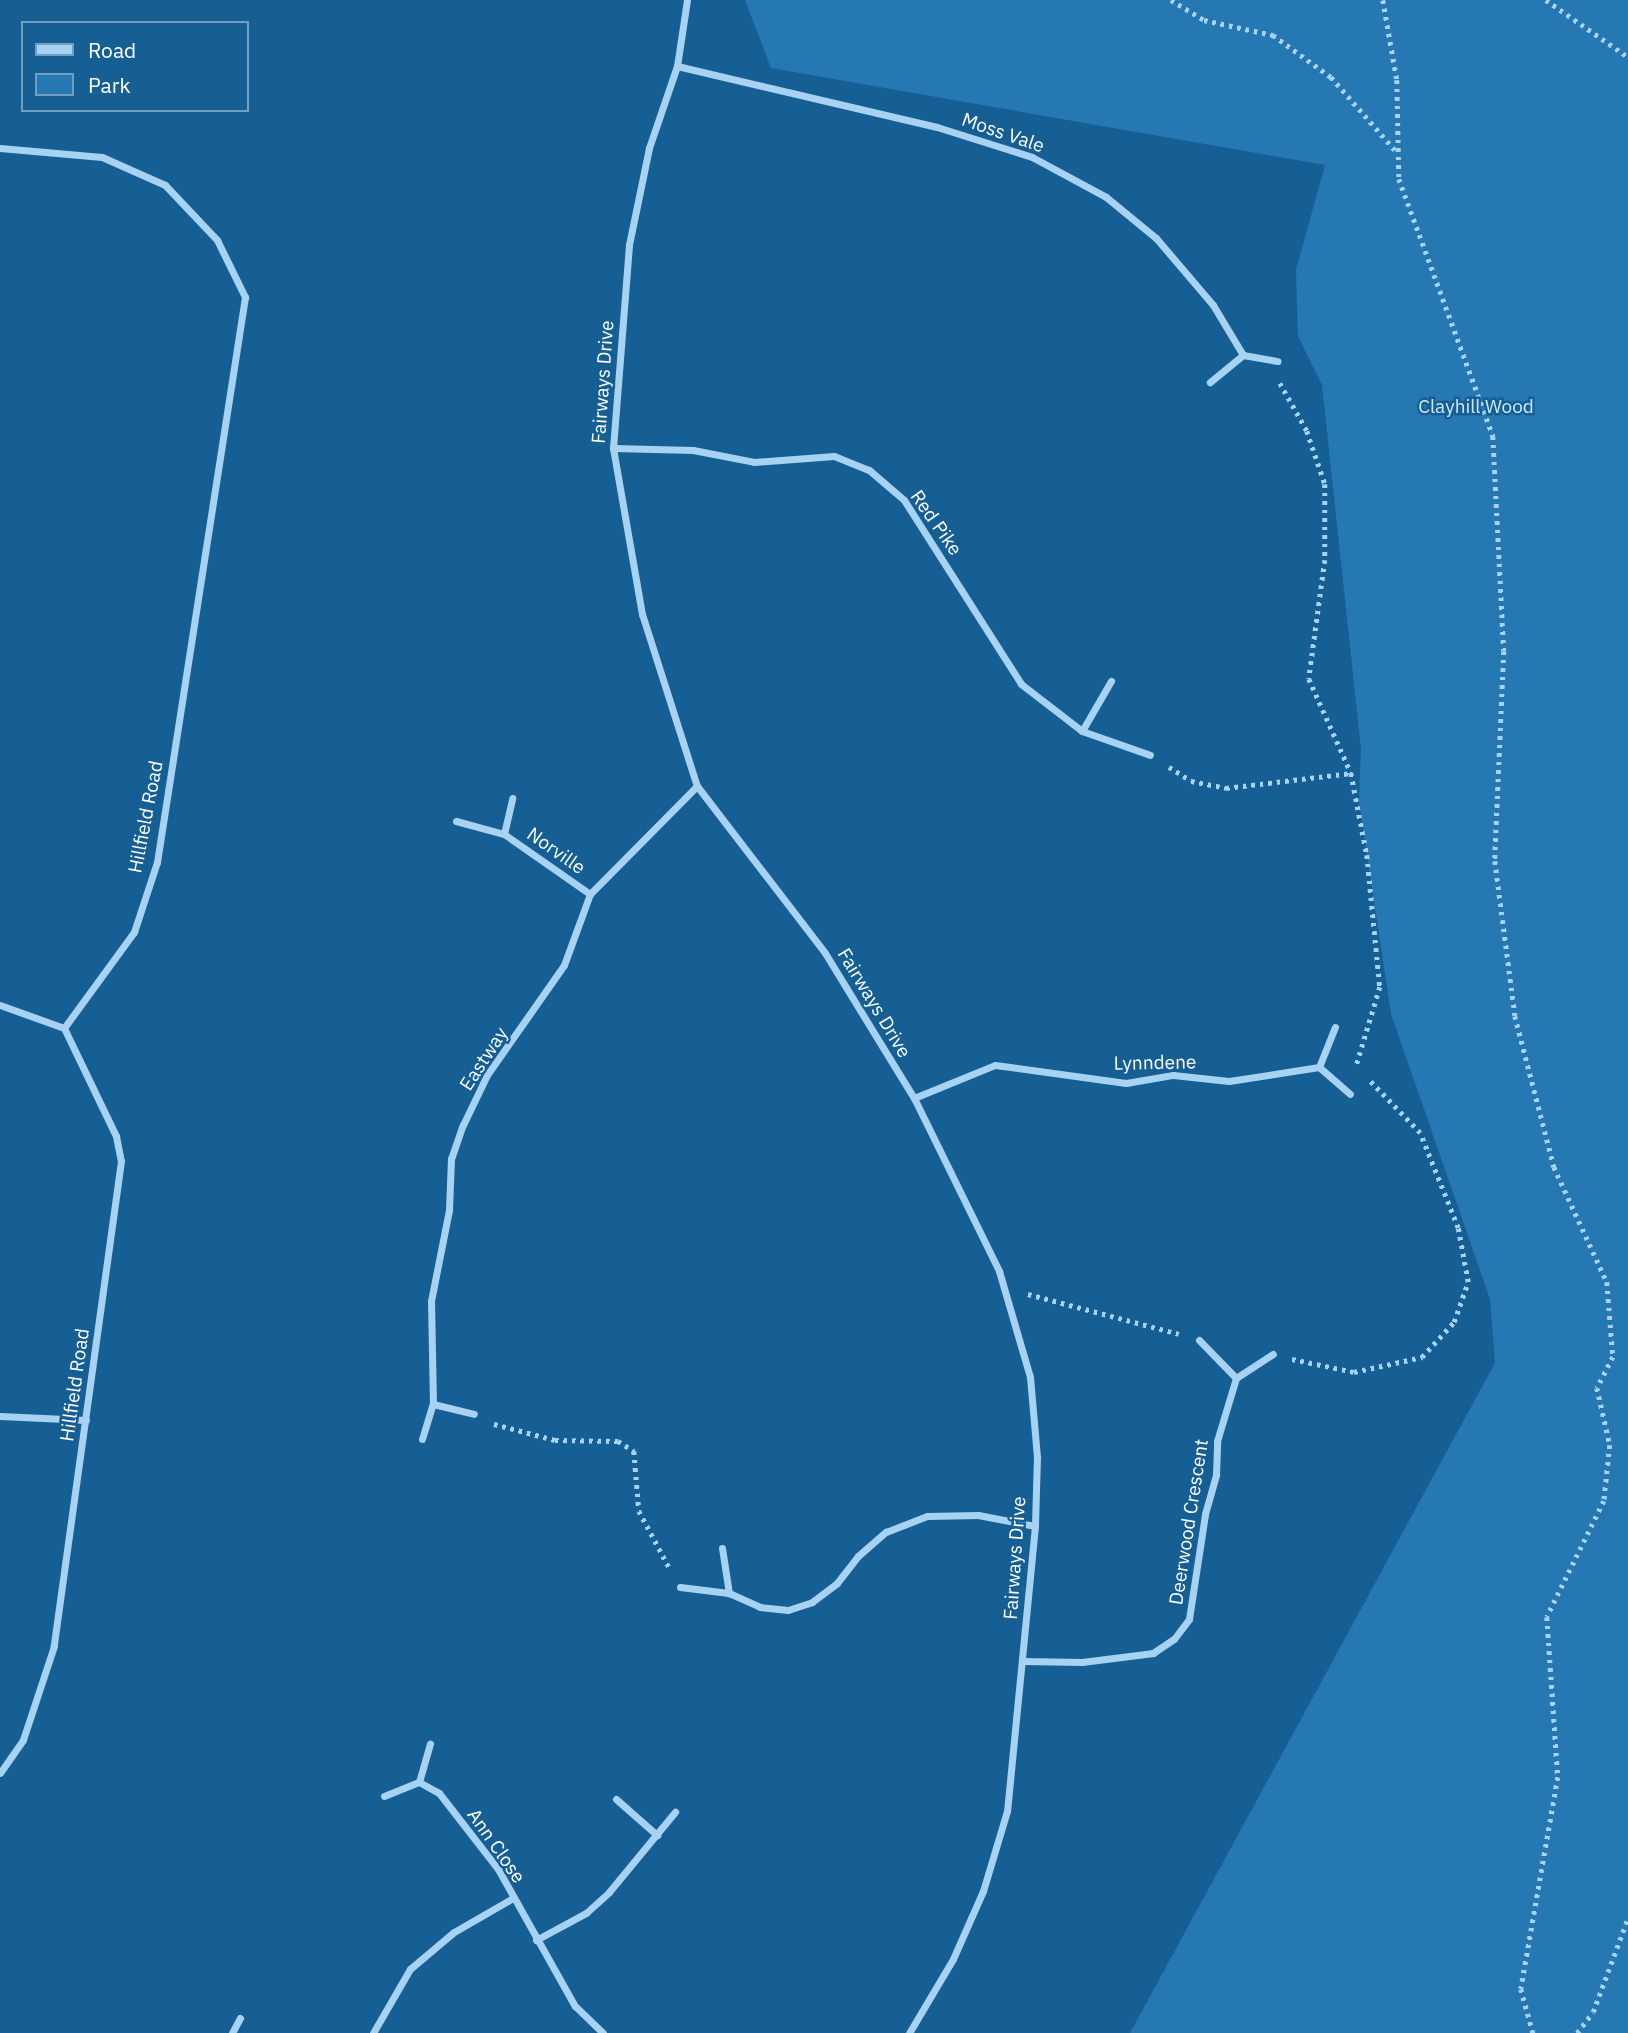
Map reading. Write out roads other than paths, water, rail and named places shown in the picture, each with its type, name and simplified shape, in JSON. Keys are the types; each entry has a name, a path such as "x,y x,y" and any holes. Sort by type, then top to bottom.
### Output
{"street":[{"name":"Fairways Drive","path":"687,0 677,66 649,148 629,244 613,448 642,614 696,786 825,953 914,1098 1004,1288 1030,1377 1037,1458 1035,1526 1007,1811 983,1891 953,1959 909,2033"},
{"name":"Moss Vale","path":"677,66 937,127 1032,157 1107,197 1156,239 1213,305 1243,355"},
{"name":"Hillfield Road","path":"0,148 102,157 165,185 217,240 246,297 157,862 134,932 64,1028 116,1136 121,1161 54,1646 23,1740 0,1773"},
{"path":"1210,382 1243,355 1277,361"},
{"name":"Red Pike","path":"613,448 693,450 754,462 834,456 869,470 904,500 1021,684 1082,731 1150,755"},
{"path":"1082,731 1111,681"},
{"name":"Eastway","path":"422,1439 433,1404 431,1301 449,1210 451,1159 487,1075 564,965 590,894 696,786"},
{"name":"Norville","path":"504,834 512,798"},
{"name":"Norville","path":"456,821 504,834 590,894"},
{"path":"0,1005 64,1028"},
{"path":"1335,1027 1318,1067 1350,1094"},
{"name":"Lynndene","path":"914,1098 995,1065 1126,1083 1173,1075 1229,1081 1318,1067"},
{"path":"1199,1340 1236,1378 1273,1354"},
{"name":"Deerwood Crescent","path":"1023,1661 1082,1662 1153,1653 1174,1639 1189,1619 1205,1514 1216,1475 1217,1441 1236,1378"},
{"path":"433,1404 474,1414"},
{"path":"0,1416 86,1420"},
{"path":"680,1587 729,1593 760,1607 788,1609 812,1602 887,1532 928,1516 978,1515 1035,1526"},
{"path":"722,1548 729,1593"},
{"path":"384,1796 418,1782 430,1744"},
{"name":"Ann Close","path":"418,1782 439,1793 498,1869 575,2006 603,2033"},
{"path":"616,1799 657,1835"},
{"path":"536,1940 586,1913 675,1812"},
{"path":"373,2033 410,1969 454,1932 513,1898"},
{"path":"232,2033 240,2018"}],"park label":[{"name":"Clayhill Wood","path":"1476,407"}]}
